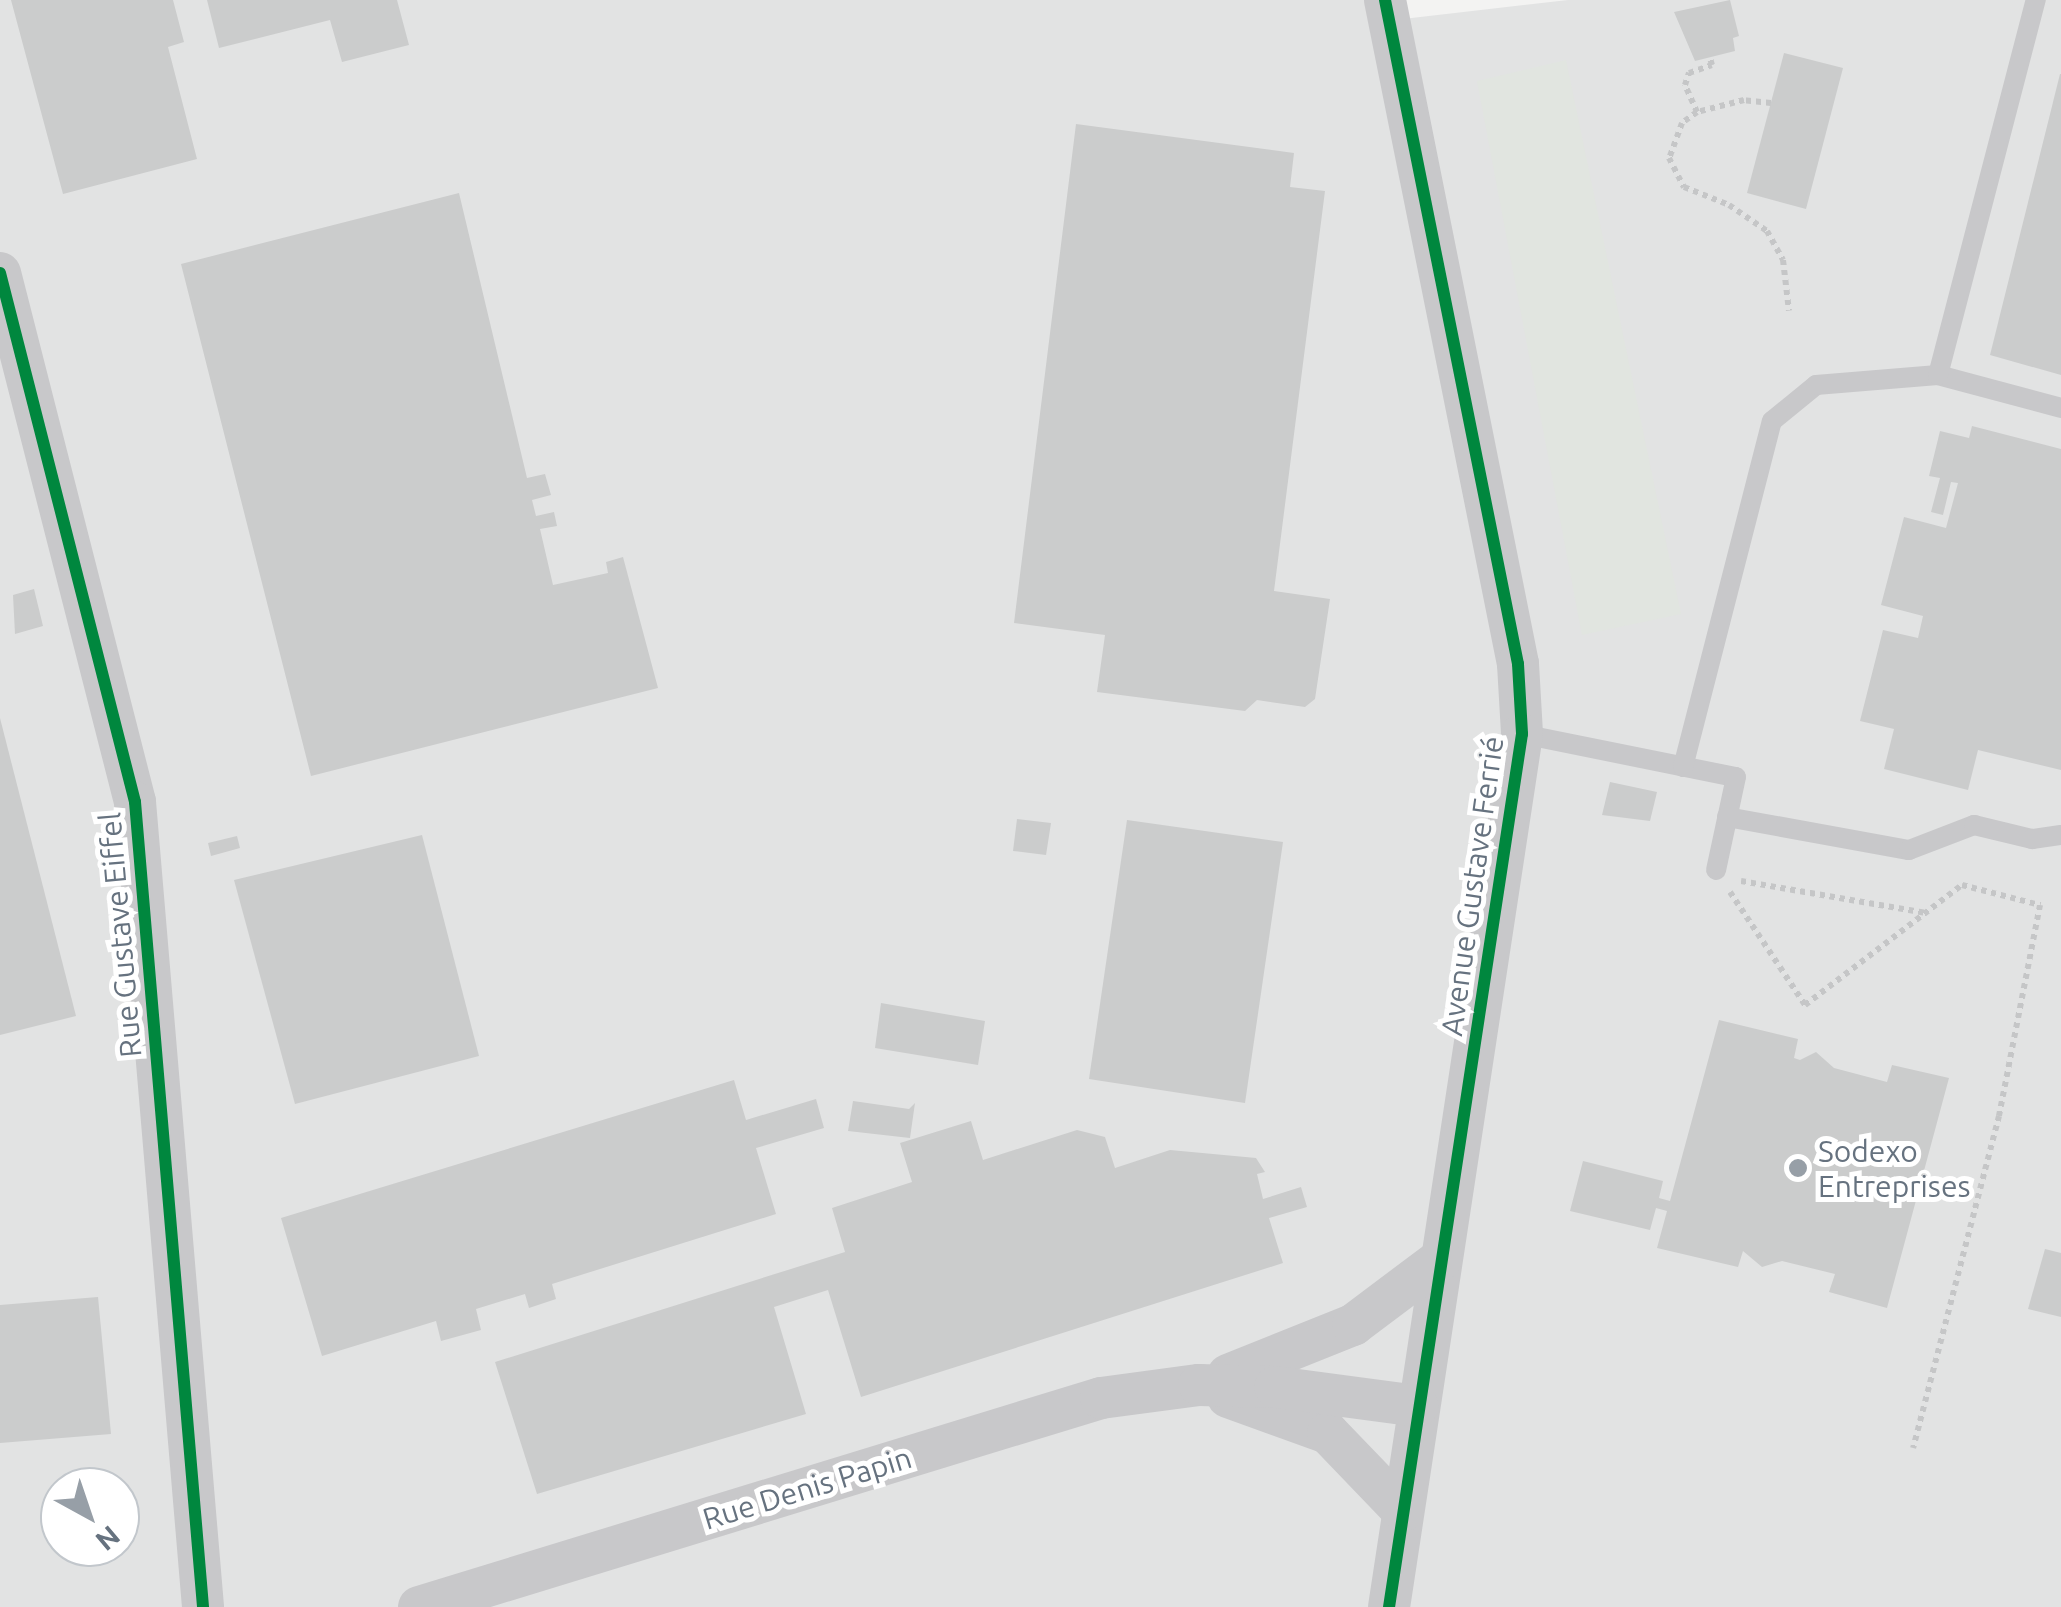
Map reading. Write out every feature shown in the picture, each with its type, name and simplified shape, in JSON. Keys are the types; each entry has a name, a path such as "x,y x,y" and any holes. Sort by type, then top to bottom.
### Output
{"street":[{"name":"Avenue Gustave Ferrié","path":"1385,0 1518,664 1522,734 1389,1607"},
{"name":"Rue Gustave Eiffel","path":"0,273 134,802 203,1607"},
{"name":"Rue Denis Papin","path":"1199,1385 1298,1352 1352,1325 1441,1258"},
{"name":"Rue Denis Papin","path":"1199,1385 1328,1433 1403,1511"},
{"name":"Rue Denis Papin","path":"418,1607 1101,1398 1199,1385 1364,1394 1418,1406"}],"lane":[{"path":"1938,375 2036,0"},
{"path":"1683,766 1772,421 1816,384 1938,375 2061,408"},
{"path":"1522,734 1736,778 1716,870"},
{"path":"1727,817 1909,850 1974,825 2032,839 2061,834"}],"path":[{"path":"1697,112 1685,84 1688,73 1712,65 1710,58"},
{"path":"1771,103 1744,100 1697,112 1670,142 1676,176 1684,187 1729,204 1767,231 1783,260 1790,311"},
{"path":"1913,1448 1999,1116 2040,906 1962,885 1926,913 1805,1005 1720,877 1926,913"}],"shaded area":[{"path":"0,0 1398,0 1403,19 1568,0 2061,0 2061,1607 0,1607"},
{"path":"1566,60 1681,614 1582,635 1477,81"}],"building":[{"path":"11,0 173,0 184,42 168,47 197,159 63,194"},
{"path":"207,0 397,0 409,45 342,62 330,20 219,48"},
{"path":"1730,0 1739,36 1733,38 1735,51 1695,61 1674,12"},
{"path":"1784,53 1843,68 1806,209 1747,193"},
{"path":"2061,74 2061,375 1990,355"},
{"path":"1076,124 1294,153 1290,187 1325,191 1274,591 1330,599 1315,699 1305,707 1257,700 1245,711 1097,692 1105,635 1014,623"},
{"path":"459,193 527,478 545,474 551,495 532,500 536,516 554,512 557,526 540,529 553,585 608,573 606,562 623,557 658,688 311,776 181,264"},
{"path":"1972,426 2061,449 2061,770 1978,750 1968,790 1884,769 1894,729 1860,721 1883,630 1918,638 1923,616 1881,605 1904,517 1946,528 1958,483 1951,482 1943,515 1931,512 1940,478 1929,476 1940,431 1969,438"},
{"path":"34,589 43,626 15,634 13,595"},
{"path":"0,718 76,1016 0,1035"},
{"path":"1610,782 1657,792 1650,821 1602,815"},
{"path":"1017,819 1051,823 1046,855 1013,851"},
{"path":"1127,820 1283,842 1245,1103 1089,1079"},
{"path":"422,835 479,1056 295,1104 234,880"},
{"path":"237,836 240,848 211,856 208,843"},
{"path":"881,1003 985,1021 978,1065 875,1048"},
{"path":"1719,1020 1798,1039 1794,1058 1800,1060 1816,1052 1834,1068 1887,1082 1892,1065 1949,1078 1887,1308 1829,1292 1835,1274 1782,1261 1762,1267 1743,1251 1738,1267 1657,1248 1667,1211 1656,1208 1650,1230 1570,1211 1583,1161 1663,1181 1659,1198 1670,1201"},
{"path":"734,1080 746,1120 816,1099 824,1128 756,1148 776,1214 552,1284 556,1299 529,1308 525,1294 476,1309 481,1330 441,1341 436,1321 322,1356 281,1218"},
{"path":"853,1101 909,1109 915,1103 910,1138 848,1131"},
{"path":"971,1121 983,1160 1077,1130 1105,1137 1115,1168 1170,1150 1256,1158 1265,1172 1257,1174 1263,1199 1301,1187 1307,1207 1269,1218 1283,1263 861,1397 828,1290 774,1307 806,1414 537,1494 495,1362 845,1252 832,1208 912,1182 900,1143"},
{"path":"2045,1249 2061,1253 2061,1317 2028,1309"},
{"path":"98,1297 111,1434 0,1443 0,1305"}],"cycle path":[{"path":"1385,0 1518,664 1522,734 1389,1607"},
{"path":"0,273 135,802 203,1607"}],"place":[{"name":"Sodexo Entreprises","path":"1798,1168"}]}
